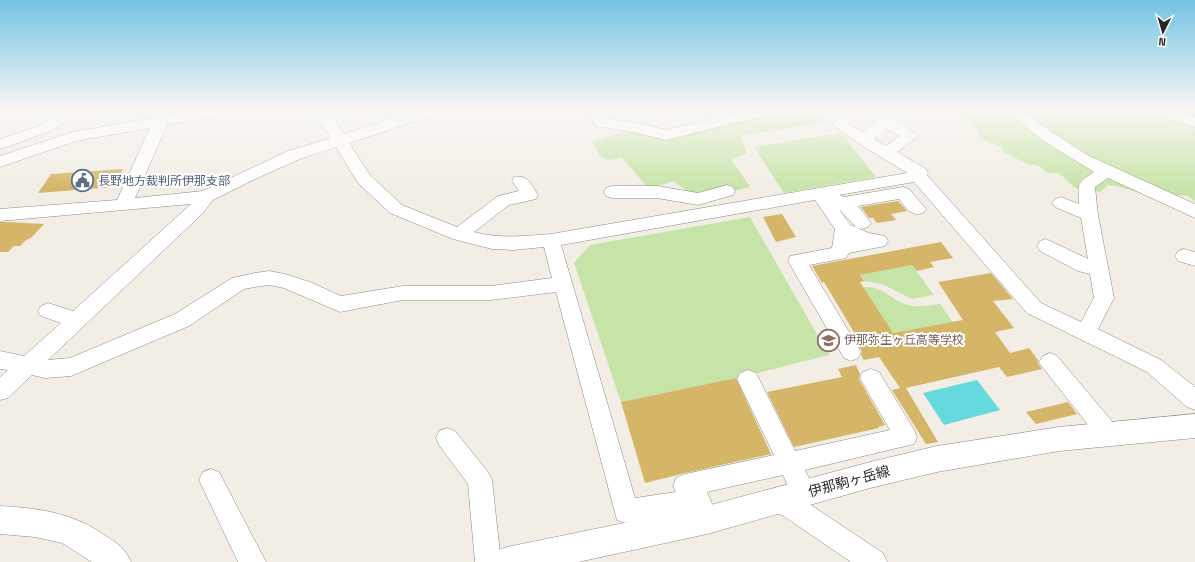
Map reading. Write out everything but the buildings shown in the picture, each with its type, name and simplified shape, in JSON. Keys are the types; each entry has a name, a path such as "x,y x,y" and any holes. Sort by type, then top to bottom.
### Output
{"main road":[{"name":"伊那駒ヶ岳線","path":"507,562 707,520 777,500 937,459 1006,446 1108,433 1195,426"},
{"path":"0,520 40,523 68,530 94,543 116,562"}],"street":[{"path":"0,144 25,136"},
{"path":"0,162 78,136"},
{"path":"124,204 154,136"},
{"path":"337,136 364,179 396,209 459,235 499,244 551,240 822,197 919,175"},
{"path":"0,215 207,196 294,155 341,142 354,136"},
{"path":"857,136 887,152 919,175 1034,308 1154,366 1195,400"},
{"path":"863,140 868,136"},
{"path":"887,152 910,136"},
{"path":"1046,136 1056,144 1107,171 1181,204 1195,212"},
{"path":"1086,332 1104,298 1089,215 1086,185 1107,171"},
{"path":"459,235 504,200 530,195 520,181"},
{"path":"612,192 657,192 698,199 727,191"},
{"path":"844,203 903,193 917,209"},
{"path":"0,391 196,210 207,196"},
{"path":"822,197 844,203 852,209 862,223"},
{"path":"822,197 844,229 866,239 879,241 842,248"},
{"path":"1061,204 1089,215"},
{"path":"844,229 840,253 797,261 851,352"},
{"path":"551,240 626,511 699,502 707,520"},
{"path":"1046,246 1085,266 1099,270"},
{"path":"0,360 45,369 70,367 182,320 239,283 269,278 285,281 314,291 340,304 403,293 491,293 564,284"},
{"path":"48,310 77,320"},
{"path":"1050,362 1108,433"},
{"path":"685,486 906,437 871,378"},
{"path":"748,379 804,493"},
{"path":"447,438 480,480 488,562"},
{"path":"211,480 240,541 253,562"},
{"path":"777,500 794,508 874,562"}],"green space":[{"path":"610,136 741,136 747,154 731,159 750,187 733,191 724,185 704,194 701,192 693,195 673,181 649,189 622,158 607,160 600,156 592,142"},
{"path":"821,136 844,136 876,177 784,193 754,147"},
{"path":"979,136 1195,136 1195,201 1188,196 1164,194 1164,201 1108,185 1100,192 1075,188 1059,173 1048,173 1039,166 1024,163 1004,152 1002,147 981,139"},
{"path":"750,217 829,355 742,377 621,402 574,263 590,245"},
{"path":"912,265 934,295 912,299 882,284 864,281 860,275"},
{"path":"863,287 877,289 902,303 912,306 940,304 953,322 892,333"}],"water":[{"path":"977,380 1000,410 944,425 923,393"}],"place":[{"name":"長野地方裁判所伊那支部","path":"82,181"},
{"name":"伊那弥生ヶ丘高等学校","path":"828,340"}]}
